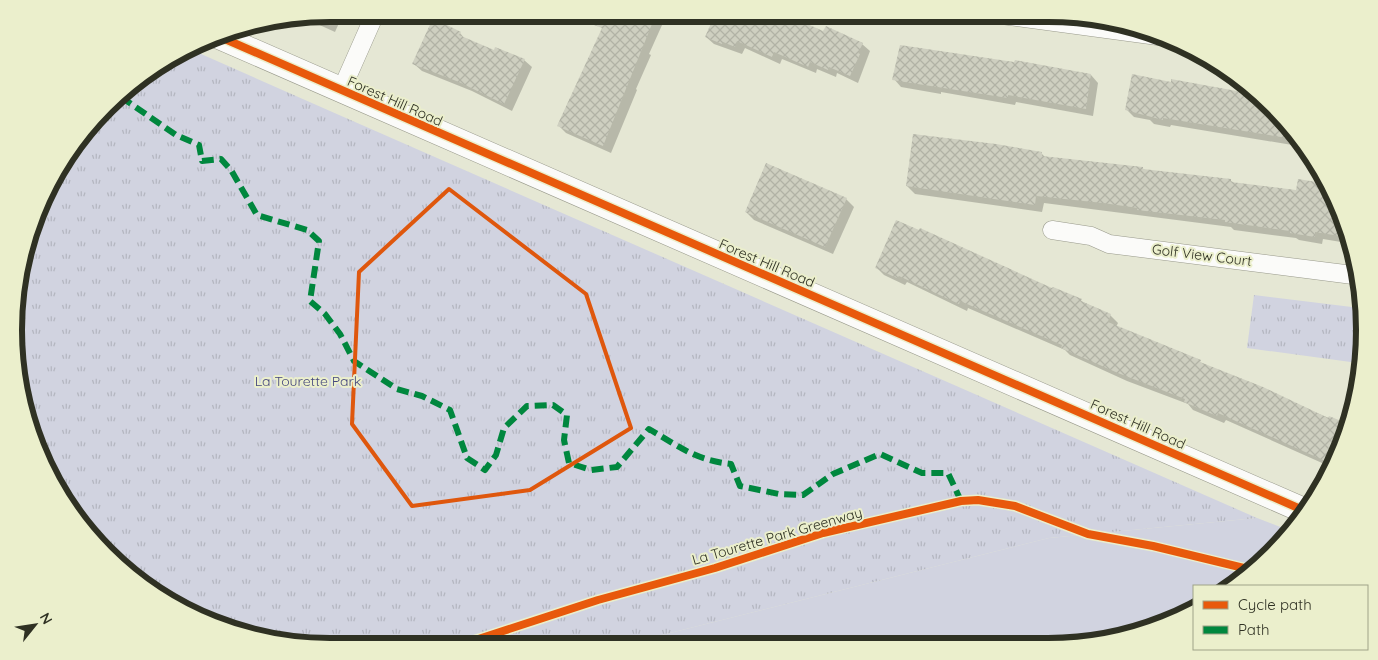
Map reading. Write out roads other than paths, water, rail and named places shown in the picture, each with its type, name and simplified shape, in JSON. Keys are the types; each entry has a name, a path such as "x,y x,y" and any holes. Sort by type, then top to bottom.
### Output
{"street":[{"path":"341,90 371,22"},
{"name":"Forest Hill Road","path":"228,40 1299,508"},
{"name":"Golf View Court","path":"1052,230 1091,236 1109,244 1351,275"}],"park label":[{"name":"La Tourette Park","path":"308,381"}]}
